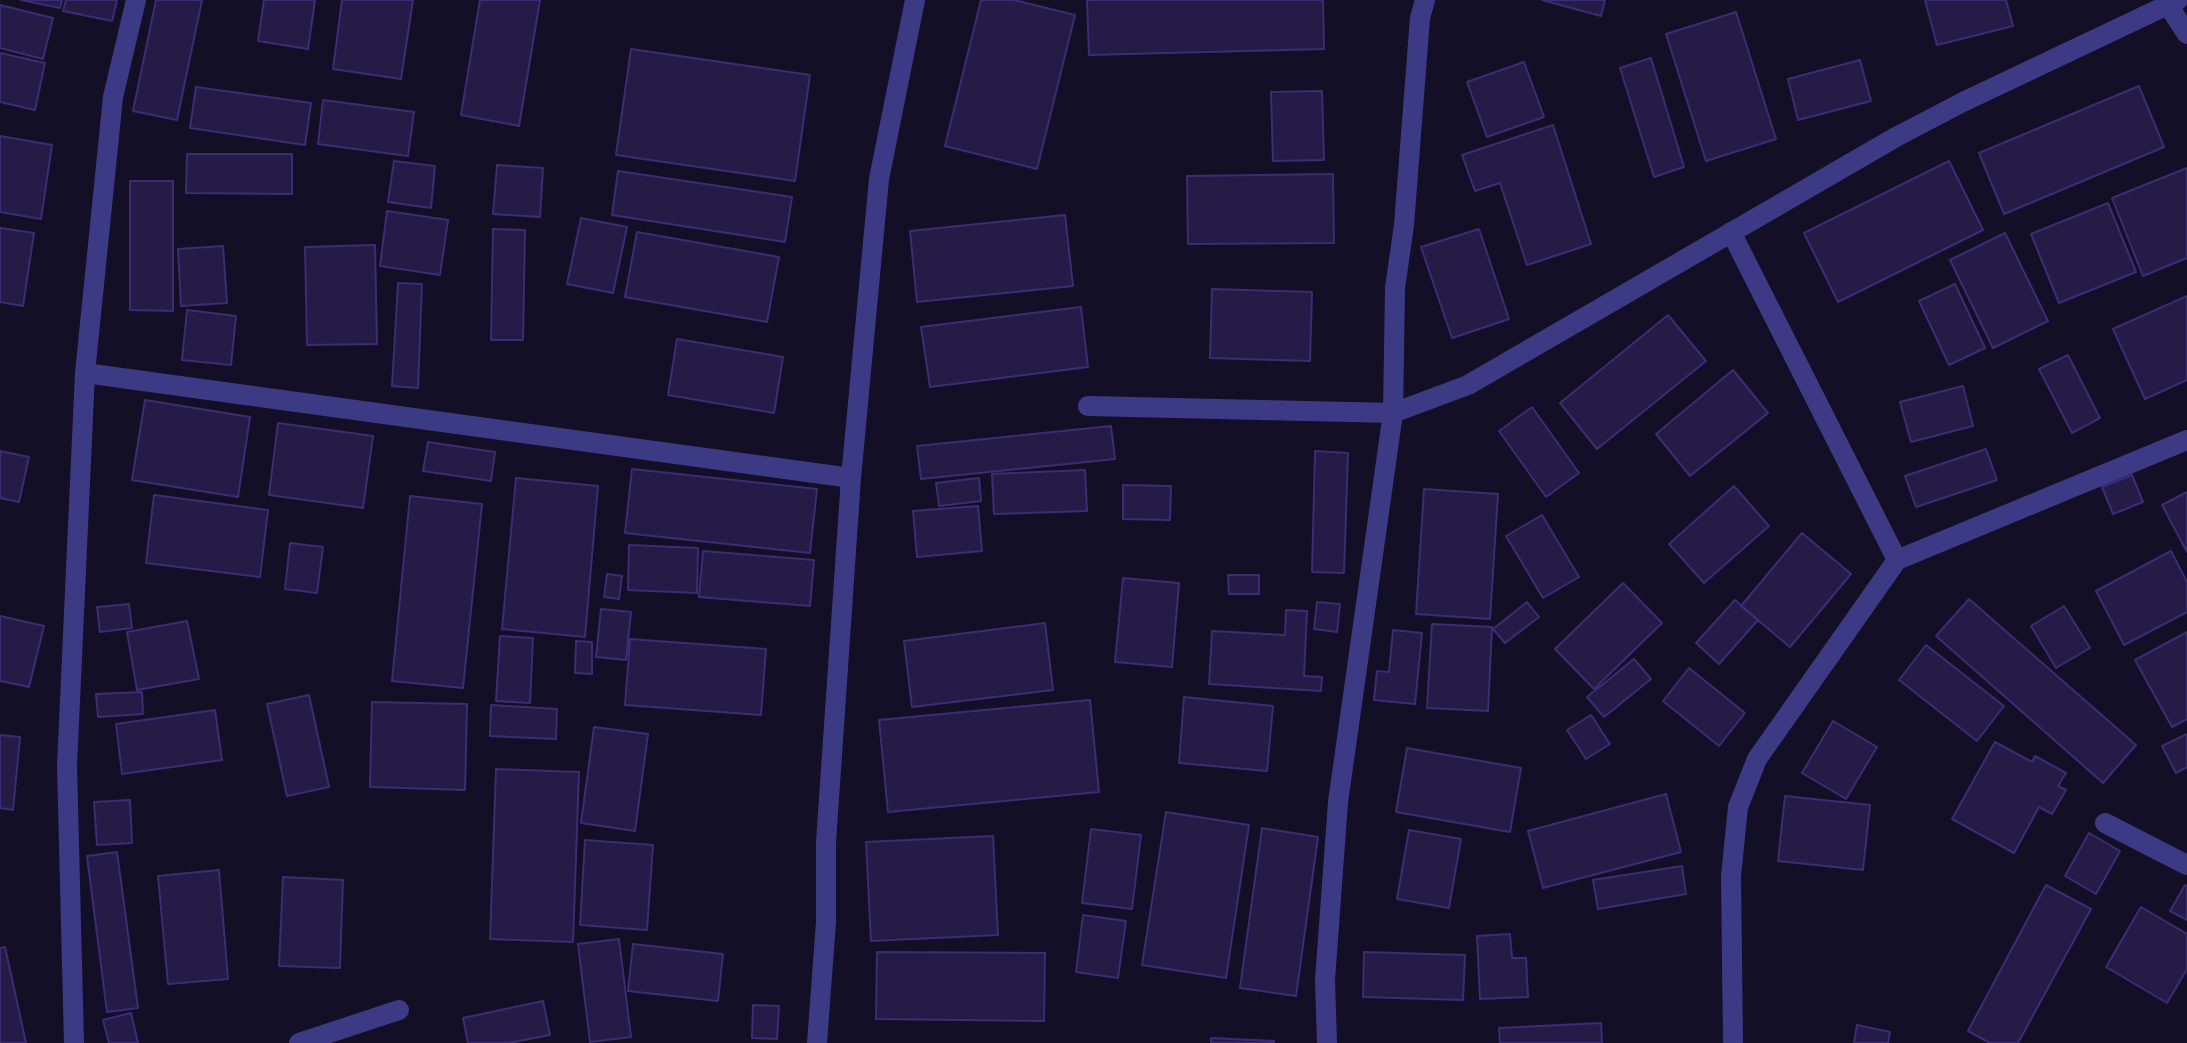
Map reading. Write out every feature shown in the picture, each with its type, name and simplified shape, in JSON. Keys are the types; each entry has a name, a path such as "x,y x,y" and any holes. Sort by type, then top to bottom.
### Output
{"street":[{"path":"74,1043 67,766 85,373 113,97 136,0"},
{"path":"817,1043 826,922 826,842 851,478 879,179 915,0"},
{"path":"1327,1043 1325,980 1338,802 1393,413 1395,288 1404,225 1420,18 1425,0"},
{"path":"1088,406 1393,413 1468,385 1950,109 2173,2 2187,34"},
{"path":"1731,232 1897,560"},
{"path":"85,373 851,478"},
{"path":"1733,1043 1731,876 1738,807 1757,759 1897,560 2187,440"},
{"path":"2105,823 2187,865"},
{"path":"299,1043 399,1010"}],"building":[{"path":"21,0 62,0 60,8"},
{"path":"66,0 117,0 112,21 63,11"},
{"path":"156,0 202,0 177,120 133,111"},
{"path":"264,0 315,0 308,49 258,41"},
{"path":"342,0 413,0 401,79 333,69"},
{"path":"480,0 540,0 519,126 461,115"},
{"path":"981,0 1014,0 1075,15 1037,169 945,146"},
{"path":"1087,0 1323,0 1324,49 1089,55"},
{"path":"1542,0 1605,0 1601,16"},
{"path":"1925,0 2006,0 2013,26 1937,45"},
{"path":"0,5 53,18 43,59 0,48"},
{"path":"1736,12 1776,139 1706,161 1666,34"},
{"path":"631,49 810,75 795,181 616,155"},
{"path":"0,53 45,63 35,110 0,102"},
{"path":"1651,58 1684,167 1654,177 1620,68"},
{"path":"1860,60 1871,101 1798,120 1788,79"},
{"path":"1524,62 1544,117 1487,137 1467,82"},
{"path":"2139,86 2164,147 2004,214 1979,153"},
{"path":"196,87 311,103 305,145 190,128"},
{"path":"1322,91 1324,160 1273,161 1271,92"},
{"path":"323,100 414,112 408,156 318,144"},
{"path":"1553,125 1591,244 1527,265 1500,183 1475,191 1462,155"},
{"path":"0,136 52,145 41,219 0,212"},
{"path":"187,154 292,154 292,194 186,193"},
{"path":"394,161 435,166 431,208 388,202"},
{"path":"1949,161 1983,230 1838,302 1804,233"},
{"path":"497,165 543,168 540,217 493,214"},
{"path":"2187,168 2187,258 2143,276 2112,198"},
{"path":"618,171 792,197 785,242 612,215"},
{"path":"1333,174 1334,243 1188,244 1187,176"},
{"path":"130,181 173,181 173,311 130,310"},
{"path":"2108,203 2136,272 2059,303 2031,234"},
{"path":"387,211 448,220 440,275 380,266"},
{"path":"1065,215 1073,286 917,302 910,231"},
{"path":"581,218 627,227 613,293 567,284"},
{"path":"0,228 34,233 23,306 0,302"},
{"path":"493,229 525,230 523,340 491,340"},
{"path":"1479,229 1509,319 1452,338 1421,247"},
{"path":"637,232 779,257 767,322 625,297"},
{"path":"2005,233 2048,321 1993,348 1950,260"},
{"path":"375,245 377,344 307,345 305,247"},
{"path":"223,246 227,303 181,306 178,249"},
{"path":"398,283 422,284 418,388 392,386"},
{"path":"1955,284 1985,348 1949,365 1919,301"},
{"path":"1212,289 1312,292 1310,361 1210,358"},
{"path":"2187,296 2187,380 2145,399 2113,329"},
{"path":"1081,307 1088,367 930,387 921,327"},
{"path":"187,310 236,316 231,365 182,360"},
{"path":"1668,315 1706,361 1597,449 1560,403"},
{"path":"677,339 783,357 774,413 668,395"},
{"path":"2068,355 2100,418 2072,433 2039,369"},
{"path":"1733,370 1768,413 1690,476 1656,434"},
{"path":"1963,386 1973,426 1911,442 1900,402"},
{"path":"145,400 250,417 238,497 132,480"},
{"path":"1532,407 1579,473 1546,497 1499,431"},
{"path":"278,423 373,436 363,508 269,495"},
{"path":"1111,426 1115,459 921,479 917,446"},
{"path":"428,442 495,452 491,481 423,471"},
{"path":"1986,449 1997,480 1916,507 1905,476"},
{"path":"0,451 29,457 19,502 0,498"},
{"path":"1315,451 1348,453 1344,573 1312,572"},
{"path":"632,469 817,489 810,553 625,533"},
{"path":"1085,470 1087,511 994,514 992,474"},
{"path":"2132,475 2143,502 2113,514 2102,487"},
{"path":"516,478 598,486 585,637 502,629"},
{"path":"979,478 981,501 939,506 936,483"},
{"path":"1123,485 1171,486 1170,520 1123,519"},
{"path":"1734,486 1769,526 1704,583 1669,544"},
{"path":"1424,489 1498,494 1490,619 1416,614"},
{"path":"2187,492 2187,552 2162,505"},
{"path":"154,495 268,510 260,577 146,563"},
{"path":"410,496 482,504 463,688 392,681"},
{"path":"978,506 982,551 917,557 913,511"},
{"path":"1542,515 1579,577 1543,598 1506,536"},
{"path":"1802,533 1851,574 1790,647 1741,606"},
{"path":"290,543 323,547 317,593 285,589"},
{"path":"629,545 698,548 697,593 628,590"},
{"path":"703,551 814,560 810,606 699,597"},
{"path":"2171,551 2187,582 2187,612 2124,645 2096,591"},
{"path":"607,574 622,576 619,599 604,597"},
{"path":"1228,575 1259,575 1259,594 1229,594"},
{"path":"1123,578 1179,583 1172,667 1115,662"},
{"path":"1623,583 1662,623 1594,689 1555,649"},
{"path":"1969,599 2136,745 2103,783 1936,636"},
{"path":"1735,600 1758,620 1719,664 1696,643"},
{"path":"1317,602 1340,604 1337,632 1314,629"},
{"path":"1527,602 1539,617 1505,643 1493,629"},
{"path":"129,604 132,628 100,632 97,607"},
{"path":"2064,606 2090,648 2056,668 2031,626"},
{"path":"601,609 631,612 626,660 596,657"},
{"path":"1286,610 1307,611 1304,676 1322,677 1321,691 1209,684 1212,631 1285,635"},
{"path":"0,616 44,626 29,687 0,681"},
{"path":"187,621 199,679 137,690 127,632"},
{"path":"1045,623 1053,690 912,707 904,641"},
{"path":"1432,624 1492,627 1488,711 1427,708"},
{"path":"1393,630 1422,633 1415,704 1374,700 1377,671 1389,672"},
{"path":"2187,632 2187,719 2172,727 2135,660"},
{"path":"500,636 533,638 530,703 496,701"},
{"path":"630,639 766,649 761,715 625,705"},
{"path":"576,641 592,642 592,674 575,673"},
{"path":"1926,645 2004,706 1977,741 1899,680"},
{"path":"1634,659 1651,679 1604,717 1587,697"},
{"path":"1689,668 1745,713 1719,746 1663,701"},
{"path":"142,692 143,714 98,717 96,694"},
{"path":"309,695 329,787 287,796 267,704"},
{"path":"1184,697 1273,706 1267,771 1179,763"},
{"path":"1090,700 1099,792 888,812 879,720"},
{"path":"372,702 467,704 465,790 370,787"},
{"path":"491,705 557,709 556,739 490,736"},
{"path":"215,710 222,760 122,774 116,724"},
{"path":"1591,715 1610,744 1586,759 1567,730"},
{"path":"1833,721 1877,747 1846,799 1802,773"},
{"path":"594,727 648,734 635,831 581,823"},
{"path":"2187,734 2187,767 2176,773 2162,746"},
{"path":"0,735 20,737 13,810 0,808"},
{"path":"1995,742 2032,762 2035,756 2066,773 2058,786 2066,790 2052,814 2039,807 2014,853 1952,819"},
{"path":"1407,748 1521,768 1510,832 1396,812"},
{"path":"496,769 579,772 573,942 490,939"},
{"path":"1666,794 1681,852 1543,888 1528,831"},
{"path":"1785,796 1870,805 1863,870 1778,861"},
{"path":"130,800 132,843 97,845 94,802"},
{"path":"1166,812 1249,825 1226,978 1142,965"},
{"path":"1262,828 1318,837 1296,996 1240,988"},
{"path":"1091,829 1141,835 1132,909 1082,903"},
{"path":"1409,830 1461,839 1449,908 1397,899"},
{"path":"2089,833 2120,851 2096,894 2065,876"},
{"path":"993,836 998,935 871,941 866,842"},
{"path":"585,840 653,845 647,930 580,925"},
{"path":"117,852 138,1008 107,1012 87,856"},
{"path":"1682,866 1686,894 1598,909 1593,880"},
{"path":"219,870 228,979 168,984 158,876"},
{"path":"283,877 343,880 340,968 279,966"},
{"path":"2046,885 2091,909 2018,1043 1990,1043 1968,1031"},
{"path":"2187,886 2187,920 2170,911"},
{"path":"2141,907 2187,934 2187,969 2167,1003 2106,967"},
{"path":"1083,915 1126,921 1118,978 1076,972"},
{"path":"1510,934 1512,958 1526,958 1528,997 1480,999 1477,936"},
{"path":"619,939 631,1037 590,1042 578,944"},
{"path":"633,944 723,954 718,1001 628,991"},
{"path":"5,947 26,1043 0,1043 0,948"},
{"path":"877,952 1045,953 1044,1021 876,1019"},
{"path":"1364,952 1465,955 1463,1000 1363,997"},
{"path":"543,1001 550,1035 508,1043 468,1043 463,1018"},
{"path":"753,1005 779,1006 777,1039 752,1038"},
{"path":"131,1013 138,1043 109,1043 103,1020"},
{"path":"1601,1023 1602,1043 1500,1043 1499,1028"},
{"path":"1857,1025 1890,1032 1888,1043 1854,1043"},
{"path":"1211,1038 1274,1041 1274,1043 1211,1043"}]}
